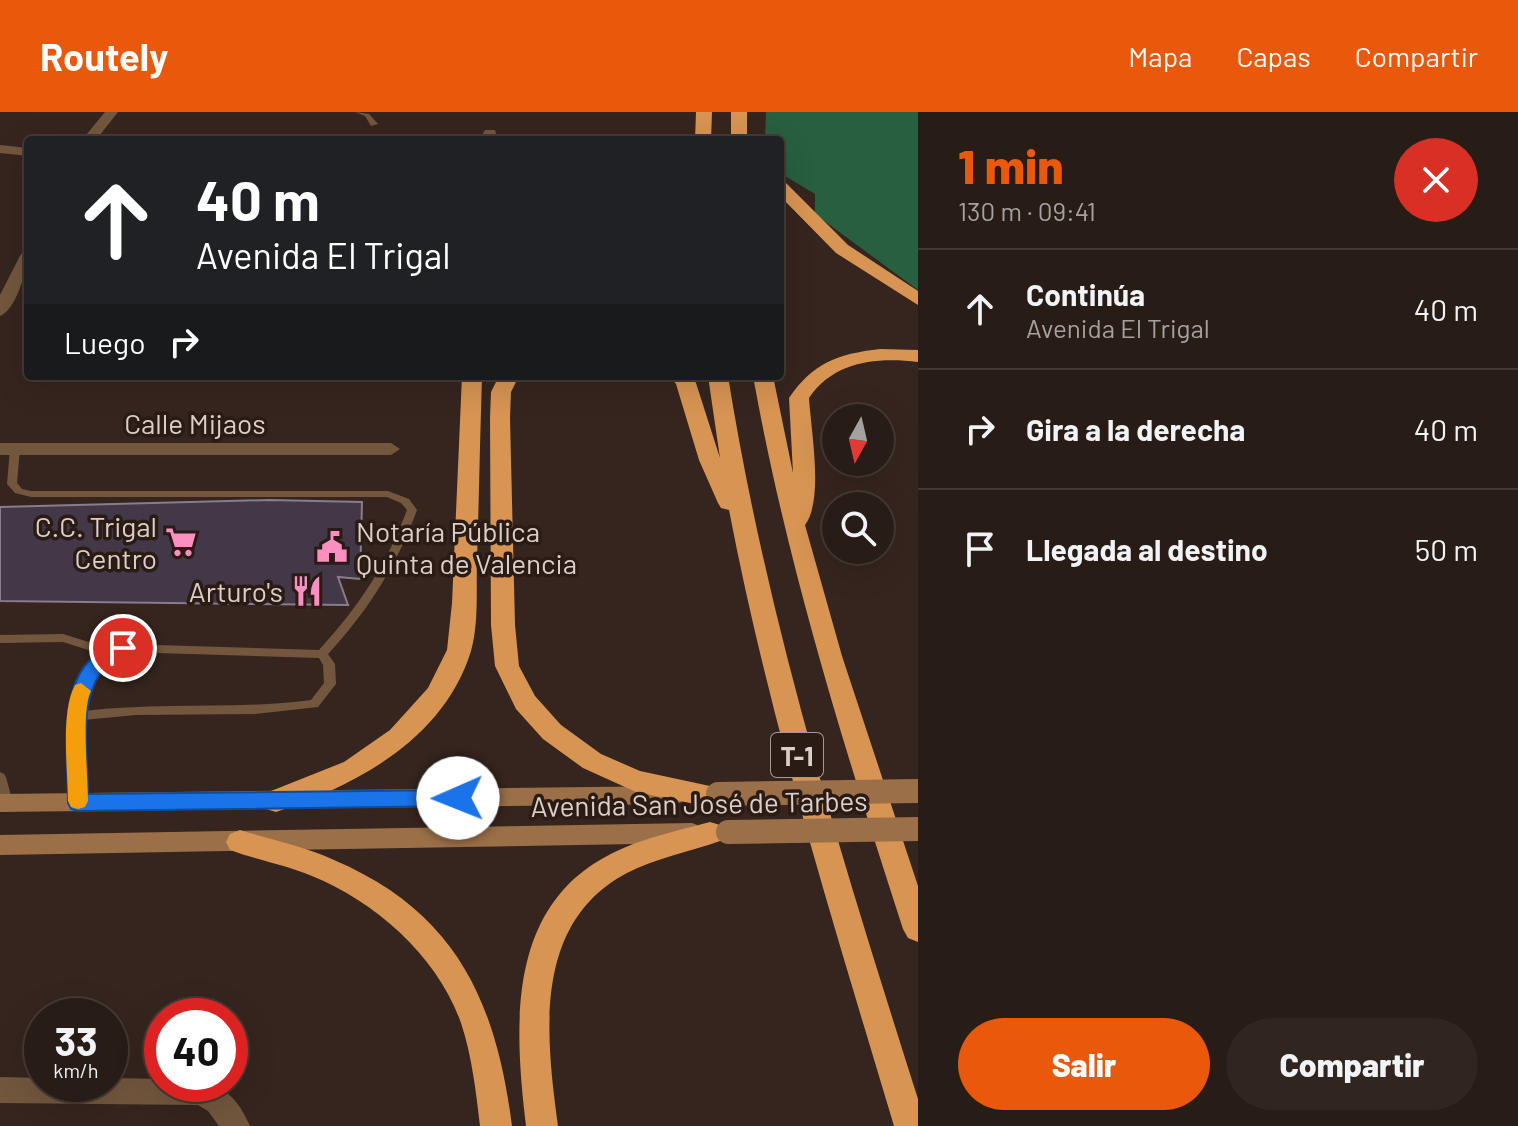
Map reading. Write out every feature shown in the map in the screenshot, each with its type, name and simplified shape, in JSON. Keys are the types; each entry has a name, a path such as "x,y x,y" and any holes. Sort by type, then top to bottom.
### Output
{"highway":[{"path":"739,112 741,136"},
{"path":"784,191 842,249 918,299"},
{"path":"796,534 804,482 799,398 816,375 845,361 875,355 918,356"},
{"path":"276,801 353,769 399,737 438,694 459,650 464,603 472,380"},
{"path":"507,380 501,392 500,418 503,625 507,666 525,702 552,732 592,761 636,781 709,794"},
{"path":"682,380 696,410 710,460 744,535"},
{"name":"T-1","path":"719,380 744,535 795,748 910,1126"},
{"name":"T-1","path":"764,380 796,534 856,745 918,929"},
{"path":"542,1126 532,1008 543,949 570,904 606,871 649,850 719,833"},
{"path":"240,842 323,868 377,897 426,938 463,992 485,1052 496,1126"}],"street":[{"path":"92,136 112,112"},
{"path":"0,149 24,152"},
{"path":"0,311 24,267"},
{"name":"Calle Mijaos","path":"8,449 391,449"},
{"name":"Avenida San José de Tarbes","path":"4,803 918,791"},
{"name":"Avenida San José de Tarbes","path":"0,845 918,829"},
{"path":"0,1090 202,1092 218,1102 236,1126"}],"lane":[{"path":"358,112 367,115 374,124"},
{"path":"8,449 12,484 19,491 31,494 388,494 405,501 412,510 382,581 359,614 322,654 123,648 108,652 95,664 78,697 78,803"},
{"path":"0,639 63,638 108,652"},
{"path":"77,716 105,712 274,711 314,704 330,684 329,664 322,654"},
{"path":"0,777 4,803"}],"green space":[{"path":"766,112 918,112 918,290 815,214 815,194 784,175 784,136 765,136"}],"building":[{"name":"C.C. Trigal Centro","path":"269,500 362,502 360,579 338,577 348,605 0,601 0,507"}],"slow traffic":[{"path":"78,801 77,716 81,691"}],"place":[{"name":"C.C. Trigal Centro","path":"181,542"},
{"name":"Notaría Pública Quinta de Valencia","path":"332,547"},
{"name":"Arturo's","path":"307,591"}],"route":[{"path":"123,648 108,652 95,664 78,697 78,803 458,798"}]}
